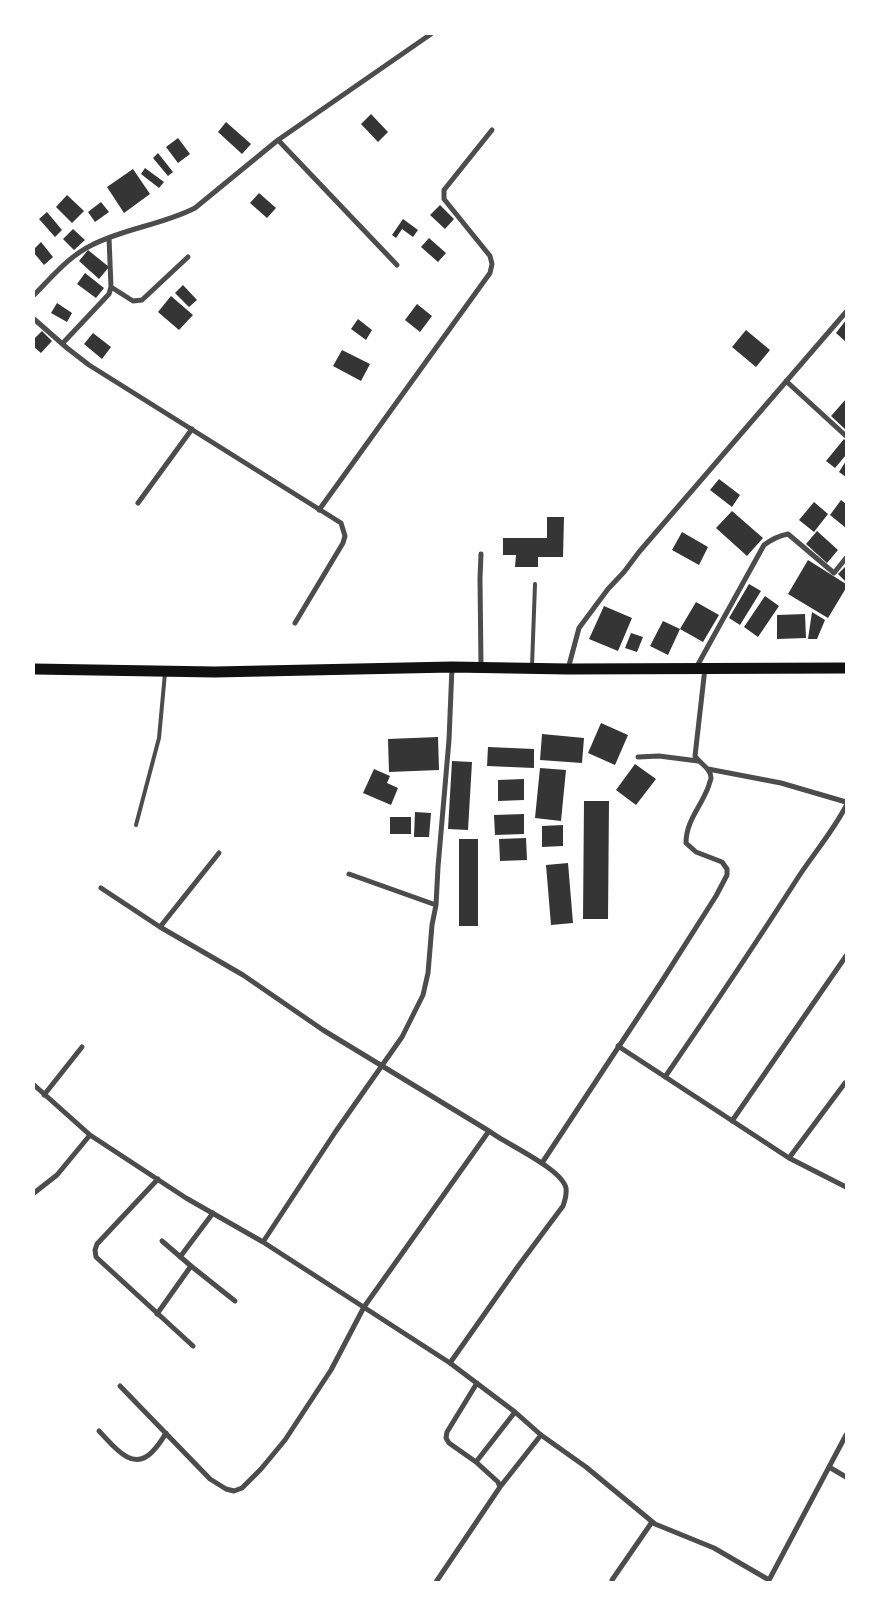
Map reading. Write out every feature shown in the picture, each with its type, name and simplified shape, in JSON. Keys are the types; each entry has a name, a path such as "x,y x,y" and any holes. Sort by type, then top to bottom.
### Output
{"highway":[{"path":"34,669 215,672 452,667 568,669 846,668"}],"street":[{"path":"34,296 68,261 90,245 182,215 194,208 278,140 431,34"},
{"path":"320,510 490,273 492,264 490,256 444,199 444,190 492,130"},
{"path":"278,140 397,266"},
{"path":"62,344 109,294 111,286 109,238"},
{"path":"111,286 133,301 142,300 188,257"},
{"path":"568,669 579,628 608,589 846,312"},
{"path":"34,319 62,344 89,364 341,523 345,536 343,543 295,623"},
{"path":"786,381 846,436"},
{"path":"138,503 192,429"},
{"path":"846,558 834,573 788,534 772,538 764,545 700,668 695,756 708,769 781,783 846,802"},
{"path":"481,554 482,668"},
{"path":"263,1242 336,1131 402,1037 423,995 428,973 432,925 436,905 449,740 452,667"},
{"path":"638,757 659,756 698,761"},
{"path":"542,1163 706,912 727,875 722,862 696,852 686,843 688,826 706,792 711,777 708,769"},
{"path":"665,1077 735,976 811,857 836,825 846,806"},
{"path":"160,926 219,853"},
{"path":"349,874 436,905"},
{"path":"101,888 160,926 243,975 323,1030 489,1131 499,1139 542,1163 565,1185 567,1195 563,1206 450,1363"},
{"path":"732,1121 846,956"},
{"path":"618,1046 789,1158 846,1187"},
{"path":"44,1095 82,1047"},
{"path":"789,1158 846,1083"},
{"path":"34,1085 90,1135 186,1198 263,1242 450,1363 515,1412 541,1435 586,1467 652,1522 714,1548 768,1581 846,1435"},
{"path":"120,1386 210,1479 234,1492 242,1488 285,1440 331,1370 364,1307 489,1131"},
{"path":"34,1193 57,1175 90,1135"},
{"path":"158,1179 97,1244 95,1250 96,1257 193,1346"},
{"path":"180,1257 213,1213"},
{"path":"162,1241 235,1301"},
{"path":"157,1314 191,1266"},
{"path":"477,1383 447,1432 446,1438 448,1443 476,1462 498,1482 500,1487"},
{"path":"476,1462 515,1412"},
{"path":"99,1431 126,1457 132,1460 151,1454 166,1433"},
{"path":"436,1582 500,1487 541,1435"},
{"path":"830,1467 846,1477"},
{"path":"612,1580 652,1522"}],"lane":[{"path":"532,668 535,584"},
{"path":"136,825 159,738 165,671"}],"building":[{"path":"371,114 388,132 378,142 361,124"},
{"path":"226,122 251,144 242,154 218,132"},
{"path":"178,138 190,154 178,163 166,147"},
{"path":"158,153 173,172 168,176 153,158"},
{"path":"145,168 164,182 159,188 141,174"},
{"path":"133,169 150,194 124,213 107,187"},
{"path":"259,193 276,208 267,218 250,203"},
{"path":"67,195 84,211 72,223 56,207"},
{"path":"101,202 109,212 95,222 88,212"},
{"path":"440,205 454,219 445,229 430,215"},
{"path":"47,212 62,230 55,237 39,219"},
{"path":"403,219 418,230 413,237 402,229 396,238 392,235"},
{"path":"73,229 85,240 74,250 63,239"},
{"path":"429,238 446,253 438,262 421,247"},
{"path":"41,242 53,257 44,265 34,253 34,249"},
{"path":"88,250 109,267 99,279 79,261"},
{"path":"85,273 104,288 96,298 77,284"},
{"path":"183,285 197,300 189,307 175,293"},
{"path":"171,296 193,315 179,330 158,312"},
{"path":"57,303 72,313 67,322 51,313"},
{"path":"417,304 432,316 420,332 405,320"},
{"path":"358,319 372,330 366,340 351,329"},
{"path":"846,320 846,342 836,333"},
{"path":"746,330 770,350 756,367 732,347"},
{"path":"42,331 52,341 41,353 34,347 34,339"},
{"path":"93,333 111,347 102,359 84,344"},
{"path":"342,350 370,364 361,381 333,366"},
{"path":"846,399 846,430 831,416"},
{"path":"844,439 846,441 846,455 835,468 826,461"},
{"path":"846,461 846,477 839,472"},
{"path":"719,479 740,495 732,507 710,490"},
{"path":"841,500 846,504 846,528 830,515"},
{"path":"814,502 828,514 814,532 799,520"},
{"path":"732,511 763,538 747,556 716,528"},
{"path":"547,517 564,517 563,557 538,557 538,567 515,567 516,555 503,555 503,538 547,538"},
{"path":"817,531 838,550 827,563 806,544"},
{"path":"682,532 708,547 699,565 672,550"},
{"path":"808,560 846,584 846,588 828,618 788,594"},
{"path":"846,566 846,582 838,574"},
{"path":"749,584 761,591 740,625 729,618"},
{"path":"765,596 779,606 758,637 744,627"},
{"path":"696,602 719,615 703,642 680,629"},
{"path":"604,606 632,618 618,651 589,639"},
{"path":"812,612 825,620 817,639 808,639"},
{"path":"805,614 806,638 777,639 777,615"},
{"path":"663,621 680,629 668,655 650,646"},
{"path":"631,633 643,637 637,652 625,648"},
{"path":"601,723 628,735 615,765 588,753"},
{"path":"542,734 584,738 582,763 540,760"},
{"path":"438,737 439,770 389,772 388,739"},
{"path":"488,747 534,749 534,768 487,766"},
{"path":"452,761 472,762 468,830 448,829"},
{"path":"635,764 656,779 636,805 616,790"},
{"path":"540,768 566,770 561,821 535,818"},
{"path":"374,769 390,776 387,783 398,788 391,805 363,793"},
{"path":"524,779 524,800 498,801 498,780"},
{"path":"584,801 609,801 608,919 583,919"},
{"path":"415,812 431,813 429,837 414,837"},
{"path":"524,814 524,834 495,835 494,815"},
{"path":"390,817 411,817 411,834 390,834"},
{"path":"563,825 563,846 542,847 542,826"},
{"path":"526,838 527,860 500,861 499,839"},
{"path":"459,839 478,839 478,926 459,926"},
{"path":"568,863 573,923 551,925 546,865"}]}
